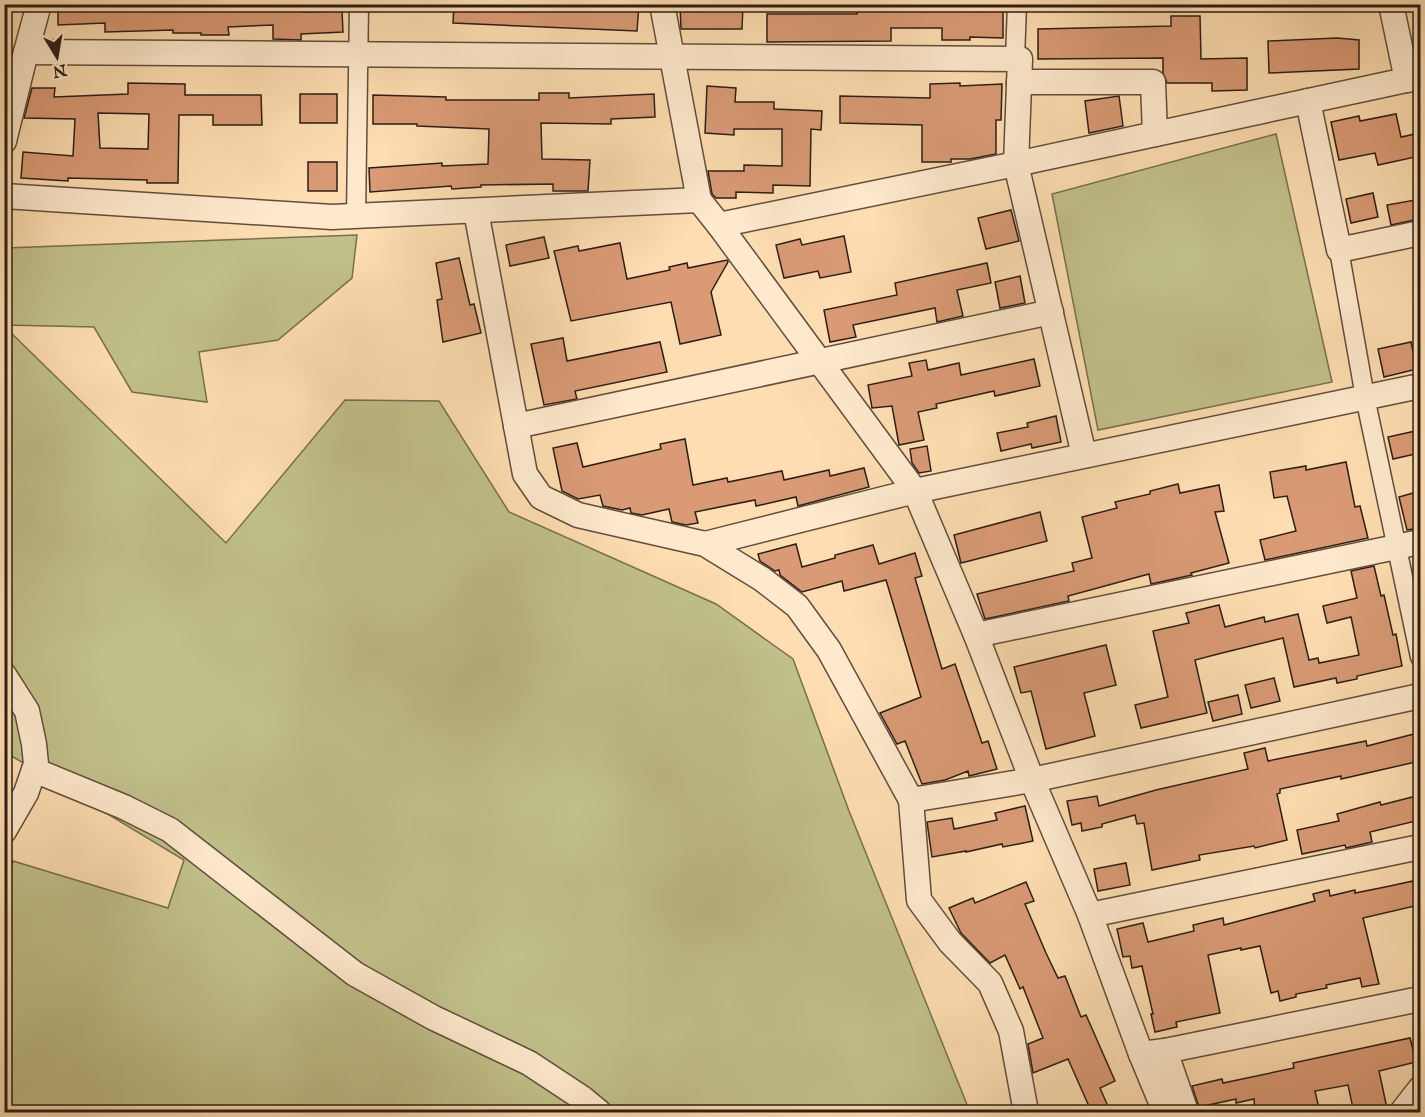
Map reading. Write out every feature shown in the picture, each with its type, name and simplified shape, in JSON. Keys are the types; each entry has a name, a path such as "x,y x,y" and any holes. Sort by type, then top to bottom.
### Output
{"street":[{"path":"4,141 39,4"},
{"path":"356,216 359,4"},
{"path":"662,4 699,200 915,491 976,635 1032,780 1090,915 1165,1113"},
{"path":"1017,4 1016,164 1084,455"},
{"path":"719,225 1414,79 1391,4"},
{"path":"26,51 672,56 1017,71 1153,82 1155,134"},
{"path":"1308,101 1339,250 1365,397 1420,657"},
{"path":"4,196 332,217 699,200"},
{"path":"476,211 525,474 541,497 578,515 705,544 762,579 797,606 829,650 911,800 920,900 950,942 990,983 1011,1031 1026,1113"},
{"path":"1339,250 1420,233"},
{"path":"516,426 1051,312"},
{"path":"705,544 915,491 1420,386"},
{"path":"976,635 1420,542"},
{"path":"4,675 27,711 36,764 26,793 4,831"},
{"path":"911,800 1032,780 1420,696"},
{"path":"34,770 124,807 170,830 355,974 434,1018 529,1063 582,1098 599,1113"},
{"path":"1090,915 1420,847"},
{"path":"1141,1054 1420,999"},
{"path":"1165,1051 1186,1113"},
{"path":"1402,1113 1420,1089"}],"shaded area":[{"path":"1276,134 1332,382 1098,430 1052,194"},
{"path":"357,235 352,278 278,340 199,352 207,402 132,392 94,327 5,325 5,248"},
{"path":"5,327 226,543 345,400 439,401 509,512 716,604 793,659 849,811 970,1112 5,1112 4,885 13,861 168,908 184,860 5,752"}],"building":[{"path":"58,4 303,4 303,12 342,11 343,32 301,34 301,40 273,39 273,25 228,27 229,35 173,33 173,30 105,32 105,23 58,25"},
{"path":"454,4 639,4 637,31 453,23"},
{"path":"680,4 743,4 742,29 681,29"},
{"path":"898,4 1003,4 1003,38 970,37 970,40 942,40 942,28 891,28 891,41 767,42 767,14 857,14 857,6 898,7"},
{"path":"1171,16 1200,16 1201,59 1247,58 1247,90 1212,91 1212,83 1167,83 1163,73 1163,58 1038,59 1038,29 1171,26"},
{"path":"1337,38 1359,40 1359,69 1269,73 1268,41"},
{"path":"128,83 185,84 185,95 261,95 262,125 213,125 213,115 179,115 178,183 147,183 147,180 68,178 68,181 21,178 23,152 73,156 75,119 24,118 32,88 55,88 54,97 128,94","holes":["98,113 149,114 148,149 100,148"]},
{"path":"960,83 960,86 1002,84 1001,120 996,120 996,154 970,159 951,159 951,162 922,162 922,125 840,123 840,96 930,98 930,84"},
{"path":"707,86 736,88 735,102 774,102 774,109 822,111 821,130 811,129 810,186 773,185 773,193 736,192 736,198 716,198 712,194 708,171 744,171 744,165 782,166 782,129 734,129 734,135 705,133"},
{"path":"539,93 569,93 569,98 654,94 655,117 611,119 611,124 541,123 542,159 590,160 588,191 553,191 553,184 481,185 481,187 452,189 451,186 370,192 369,168 442,163 442,166 488,164 489,129 417,126 417,124 373,124 373,95 446,97 446,100 539,100"},
{"path":"300,94 337,94 337,123 300,123"},
{"path":"1119,96 1123,126 1089,133 1085,101"},
{"path":"1396,114 1401,137 1420,133 1420,156 1378,165 1375,153 1339,160 1331,122 1359,116 1360,121"},
{"path":"308,162 337,162 337,191 308,191"},
{"path":"1373,193 1378,217 1351,223 1346,199"},
{"path":"1415,200 1419,219 1391,225 1387,205"},
{"path":"1011,210 1019,241 986,249 978,218"},
{"path":"844,236 851,272 820,278 818,271 784,278 776,245 800,239 802,245"},
{"path":"544,237 549,258 510,266 506,245"},
{"path":"620,243 627,279 670,270 669,267 687,263 688,268 727,260 711,292 721,335 680,344 671,302 571,321 554,251 578,246 579,251"},
{"path":"459,258 470,305 474,304 481,333 443,342 437,300 442,299 436,263"},
{"path":"987,263 991,283 957,290 963,316 937,322 935,308 853,325 856,337 830,342 824,310 897,295 895,283"},
{"path":"1020,276 1025,303 1000,308 995,282"},
{"path":"563,338 567,361 660,342 667,372 575,391 577,399 544,405 531,344"},
{"path":"1411,342 1417,369 1384,377 1378,349"},
{"path":"1034,359 1040,386 995,396 994,391 936,404 937,408 918,412 924,440 899,445 892,406 872,408 868,385 912,376 909,363 926,360 928,370 959,363 961,375"},
{"path":"1056,416 1061,442 1032,448 1031,444 1001,451 997,433 1028,427 1027,423"},
{"path":"1420,430 1420,453 1393,459 1388,437"},
{"path":"685,439 693,485 727,478 728,482 782,471 784,480 829,470 830,476 864,468 869,487 798,506 796,497 756,506 755,500 695,512 698,523 686,525 672,522 669,509 642,515 631,513 630,508 622,510 603,506 600,495 578,499 562,491 553,448 577,443 583,467 661,449 660,444"},
{"path":"927,446 931,471 919,473 912,463 910,449"},
{"path":"1346,462 1355,507 1360,506 1368,538 1265,560 1260,540 1296,531 1287,496 1274,498 1270,472 1306,466 1306,470"},
{"path":"1178,484 1180,493 1219,485 1224,511 1215,512 1229,563 1191,573 1192,575 1151,584 1149,574 1068,596 1069,601 985,619 977,594 1074,571 1072,563 1092,558 1082,517 1117,508 1115,502 1150,494 1150,491"},
{"path":"1420,491 1420,528 1407,530 1399,497"},
{"path":"1040,512 1047,541 961,563 954,535"},
{"path":"796,544 802,567 873,545 879,564 915,553 922,576 915,578 942,669 955,664 982,743 988,741 997,769 969,776 968,771 945,780 922,784 905,741 897,744 880,713 921,697 886,580 844,591 842,581 802,592 780,575 779,570 775,571 760,561 758,554"},
{"path":"1374,566 1381,596 1384,595 1393,635 1396,634 1402,666 1337,683 1336,678 1294,687 1283,638 1195,660 1207,713 1141,728 1135,705 1168,697 1153,631 1189,623 1186,613 1219,605 1225,627 1264,617 1265,622 1298,614 1309,660 1318,658 1319,663 1359,655 1351,617 1327,623 1323,606 1357,598 1351,571"},
{"path":"1106,645 1116,685 1084,693 1095,736 1046,749 1031,691 1021,693 1014,667"},
{"path":"1274,678 1280,701 1251,708 1245,685"},
{"path":"1238,695 1242,714 1213,721 1208,702"},
{"path":"1414,734 1420,761 1341,779 1341,776 1280,789 1280,793 1277,794 1287,840 1255,848 1254,846 1199,855 1200,860 1152,870 1144,823 1137,824 1135,815 1102,824 1102,827 1082,831 1081,823 1072,825 1067,801 1097,796 1099,806 1248,769 1244,753 1265,748 1268,761 1366,741 1367,746"},
{"path":"1420,795 1420,820 1370,832 1372,842 1302,854 1297,830 1339,821 1337,814 1380,802 1381,805"},
{"path":"1025,806 1033,841 1003,847 1002,844 932,857 927,822 952,818 954,829 997,820 995,813"},
{"path":"1126,863 1130,885 1098,891 1094,869"},
{"path":"1413,881 1419,905 1363,918 1379,984 1362,987 1360,978 1326,985 1327,988 1296,994 1296,997 1280,1001 1278,991 1271,993 1260,946 1208,955 1220,1013 1176,1022 1177,1027 1155,1032 1142,966 1132,968 1130,956 1123,957 1117,929 1143,923 1148,942 1194,931 1193,925 1223,918 1224,925 1315,901 1313,894 1329,890 1330,896"},
{"path":"1026,882 1034,901 1025,904 1046,953 1058,978 1065,976 1081,1017 1086,1015 1115,1081 1100,1088 1111,1113 1092,1113 1068,1059 1033,1073 1028,1044 1043,1038 1023,987 1020,989 1005,955 990,963 961,933 949,908 973,898 975,903"},
{"path":"1410,1038 1416,1062 1379,1071 1388,1113 1354,1113 1348,1085 1315,1091 1320,1113 1255,1113 1254,1099 1236,1103 1236,1099 1199,1107 1192,1086 1222,1079 1223,1083 1294,1068 1293,1063"}]}
